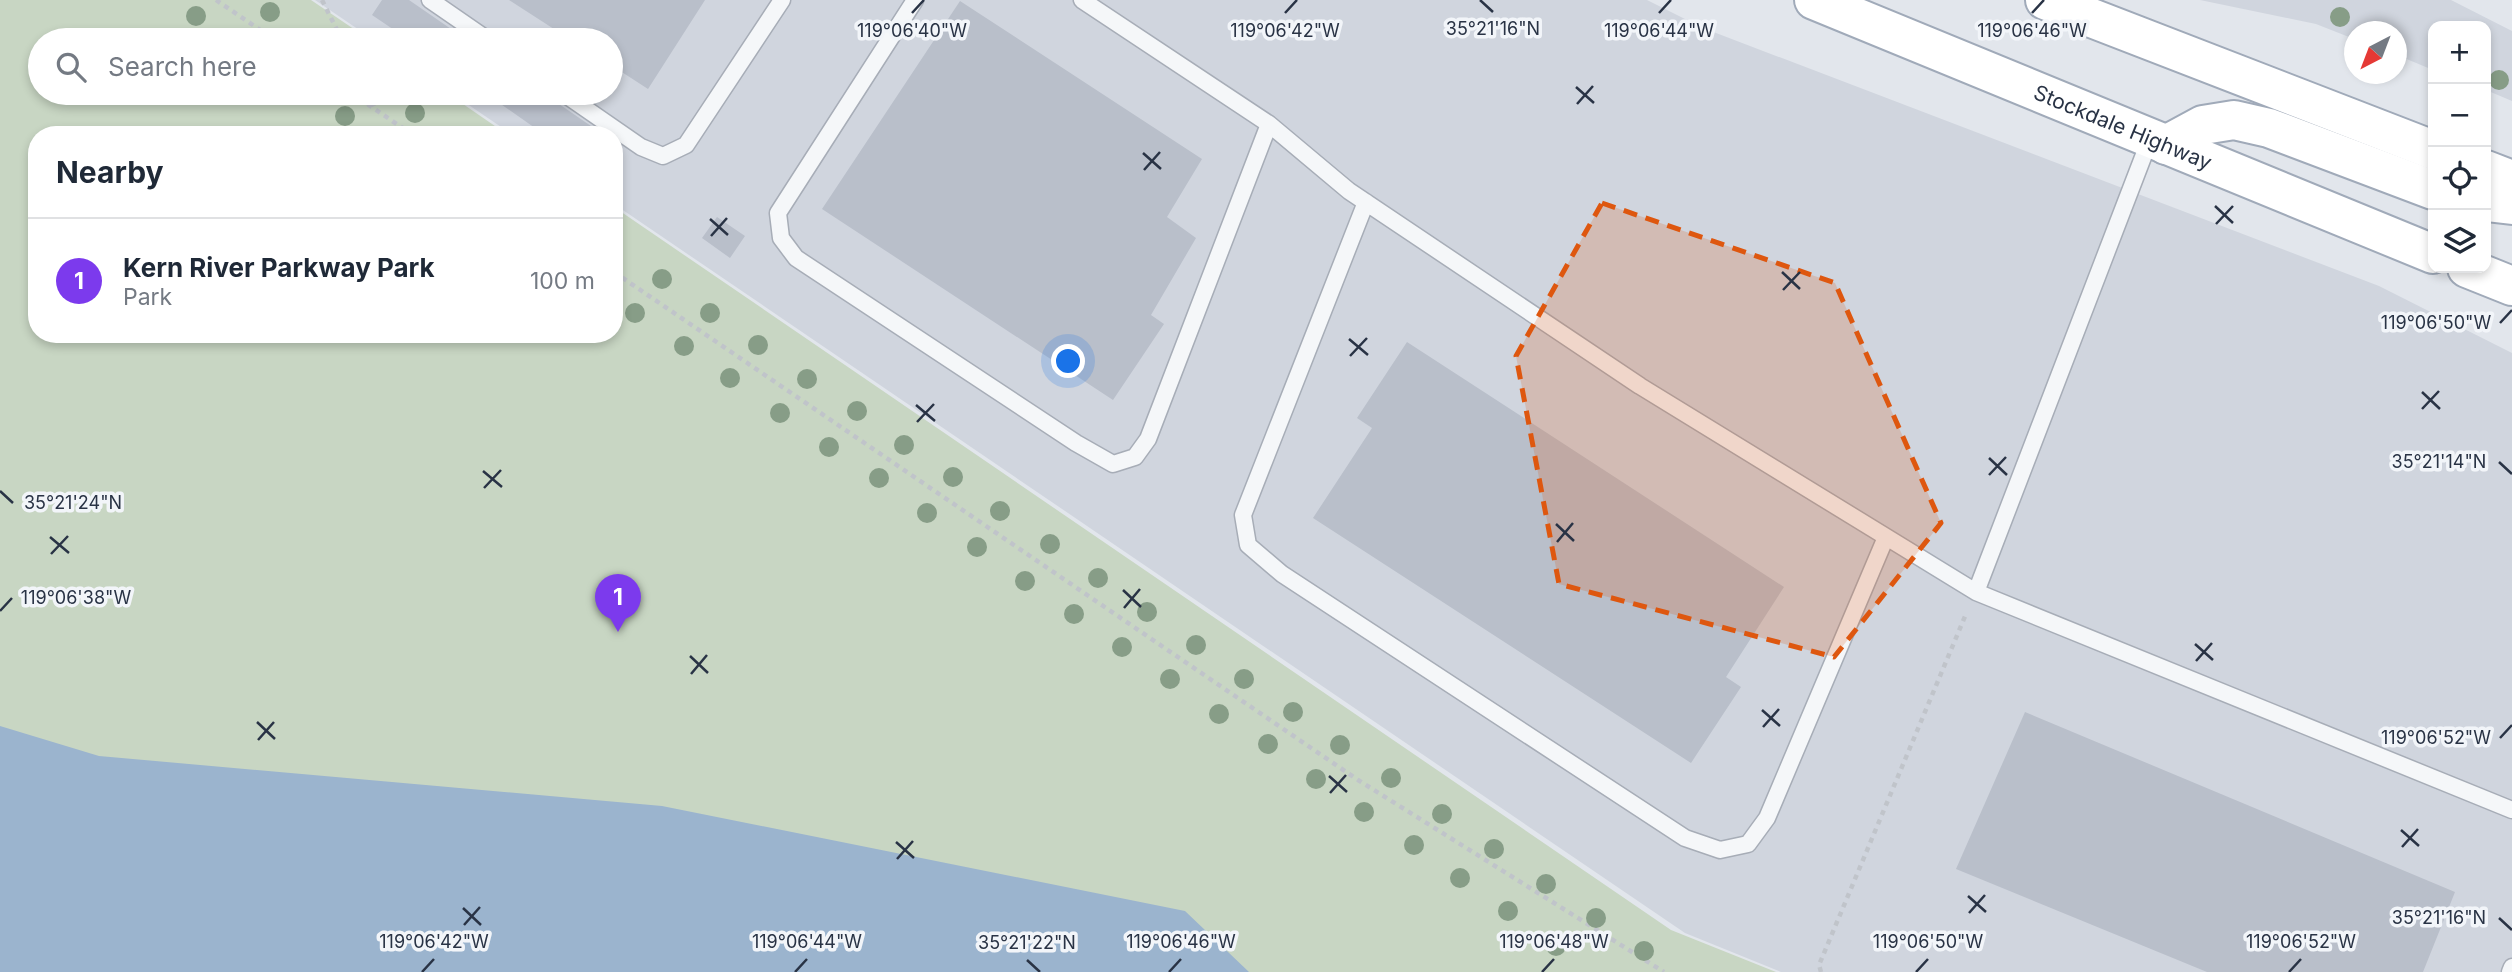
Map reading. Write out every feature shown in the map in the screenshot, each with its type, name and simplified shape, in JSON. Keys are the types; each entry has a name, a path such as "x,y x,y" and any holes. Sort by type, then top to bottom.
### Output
{"main road":[{"name":"Stockdale Highway","path":"1814,0 2428,252"},
{"path":"2045,0 2428,148"},
{"path":"2158,142 2203,125 2234,120 2269,128 2428,188"},
{"path":"2491,172 2512,180"},
{"path":"2491,203 2512,205"},
{"path":"2480,273 2512,286"}],"lane":[{"path":"430,0 471,28"},
{"path":"623,135 641,147 663,156 686,145 782,0"},
{"path":"915,0 778,213 781,238 796,258 1076,443 1113,464 1135,457 1148,439 1269,124"},
{"path":"1082,0 1269,124 1349,191 1640,386 1976,592 2512,810"},
{"path":"580,105 611,126"},
{"path":"1976,592 2158,142"},
{"path":"1366,202 1243,515 1248,545 1282,574 1685,838 1720,850 1748,844 1767,818 1886,537"}],"path":[{"path":"216,0 257,28"},
{"path":"322,0 336,28"},
{"path":"369,105 400,126"},
{"path":"373,105 375,109"},
{"path":"623,278 1358,780 1664,972"},
{"path":"1821,972 1819,965 1824,952 1976,592"}],"highlighted area":[{"path":"1602,203 1835,283 1941,523 1834,657 1559,584 1516,356"}],"shaded area":[{"path":"315,0 1647,0 1703,28 2379,286 2512,353 2512,972 1781,972 1685,933 623,210 623,126 500,126 469,105 623,105 623,28 356,28"},
{"path":"2200,0 2451,0 2512,31 2512,101 2491,92 2491,21 2428,21 2428,68 2407,59 2407,21 2344,21 2344,35 2316,24"}],"green space":[{"path":"0,0 311,0 352,28 28,28 28,105 464,105 495,126 28,126 28,343 623,343 623,213 1671,930 1776,972 0,972"}],"water":[{"path":"0,726 99,756 662,806 1185,911 1249,972 0,972"}],"building":[{"path":"382,0 409,0 450,28 391,28 372,15"},
{"path":"509,0 705,0 648,89 623,73 623,28 552,28"},
{"path":"960,1 1202,159 1167,217 1196,238 1151,315 1164,324 1113,400 822,209"},
{"path":"502,105 560,105 591,126 532,126"},
{"path":"717,217 745,236 730,258 702,238"},
{"path":"1407,342 1784,587 1726,677 1741,687 1691,763 1313,518 1372,428 1357,418"},
{"path":"2025,712 2455,892 2423,972 2207,972 1956,869"}],"place":[{"name":"Kern River Parkway Park","path":"618,632"}]}
